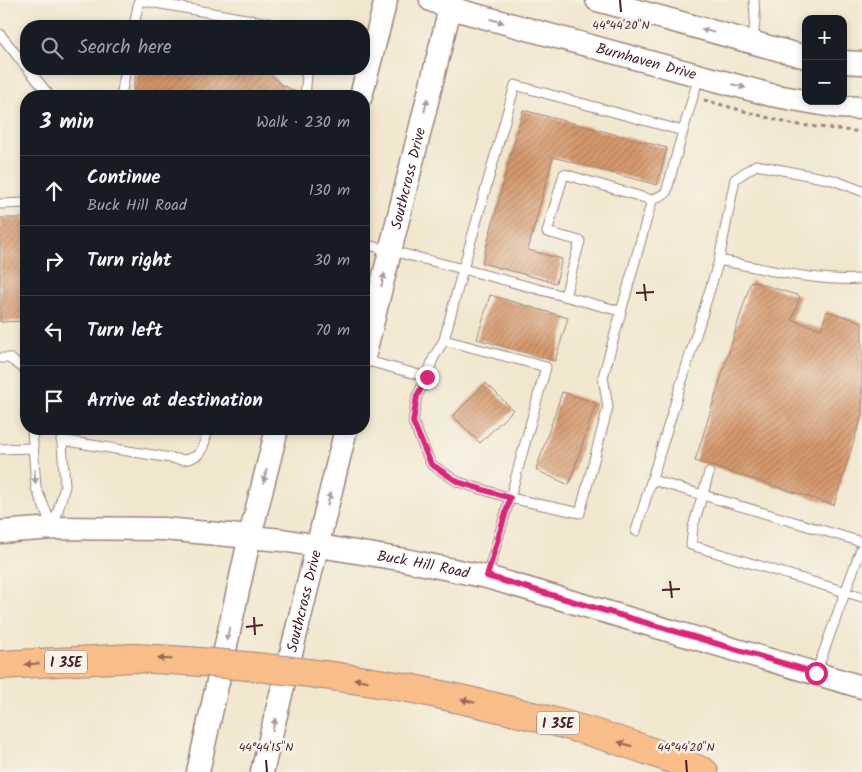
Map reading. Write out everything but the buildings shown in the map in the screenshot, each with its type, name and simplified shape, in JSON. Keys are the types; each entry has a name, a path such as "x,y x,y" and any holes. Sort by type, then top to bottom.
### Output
{"highway":[{"name":"I 35E","path":"0,665 133,658 203,661 298,671 409,688 570,726 674,759 704,772"}],"street":[{"path":"370,61 386,0"},
{"path":"597,0 802,56"},
{"name":"Burnhaven Drive","path":"445,3 771,95 838,107 862,108"},
{"name":"Southcross Drive","path":"370,333 445,3"},
{"path":"847,62 862,63"},
{"path":"363,90 366,75"},
{"path":"198,772 250,536 275,435"},
{"name":"Southcross Drive","path":"262,772 345,435"},
{"name":"Buck Hill Road","path":"0,532 53,528 164,529 250,536 487,576 862,687"}],"lane":[{"path":"135,20 138,0 246,20"},
{"path":"753,44 754,0"},
{"path":"0,34 20,59"},
{"path":"33,75 45,90"},
{"path":"122,90 125,75"},
{"path":"306,75 306,90"},
{"path":"565,296 580,240 547,232 564,174 652,200 666,193 699,75"},
{"path":"652,200 603,377 608,407 580,513 510,498 458,482 431,464 413,422 417,396 427,377 433,359 444,340 514,85 683,131"},
{"path":"636,531 719,260 734,179 756,165 833,180 862,191"},
{"path":"0,204 20,203"},
{"path":"370,245 620,311"},
{"path":"719,260 844,281 862,280"},
{"path":"444,340 546,368 487,576"},
{"path":"0,358 9,358 20,366"},
{"path":"370,360 427,377"},
{"path":"32,435 36,488 53,528"},
{"path":"53,528 65,486 62,435"},
{"path":"62,440 183,460 194,459 201,453 206,435"},
{"path":"0,449 33,448"},
{"path":"708,473 693,527 692,545 862,597"},
{"path":"652,480 862,542"},
{"path":"816,673 862,546"}],"route":[{"path":"427,377 417,396 413,422 431,464 458,482 510,498 487,576 816,673"}]}
